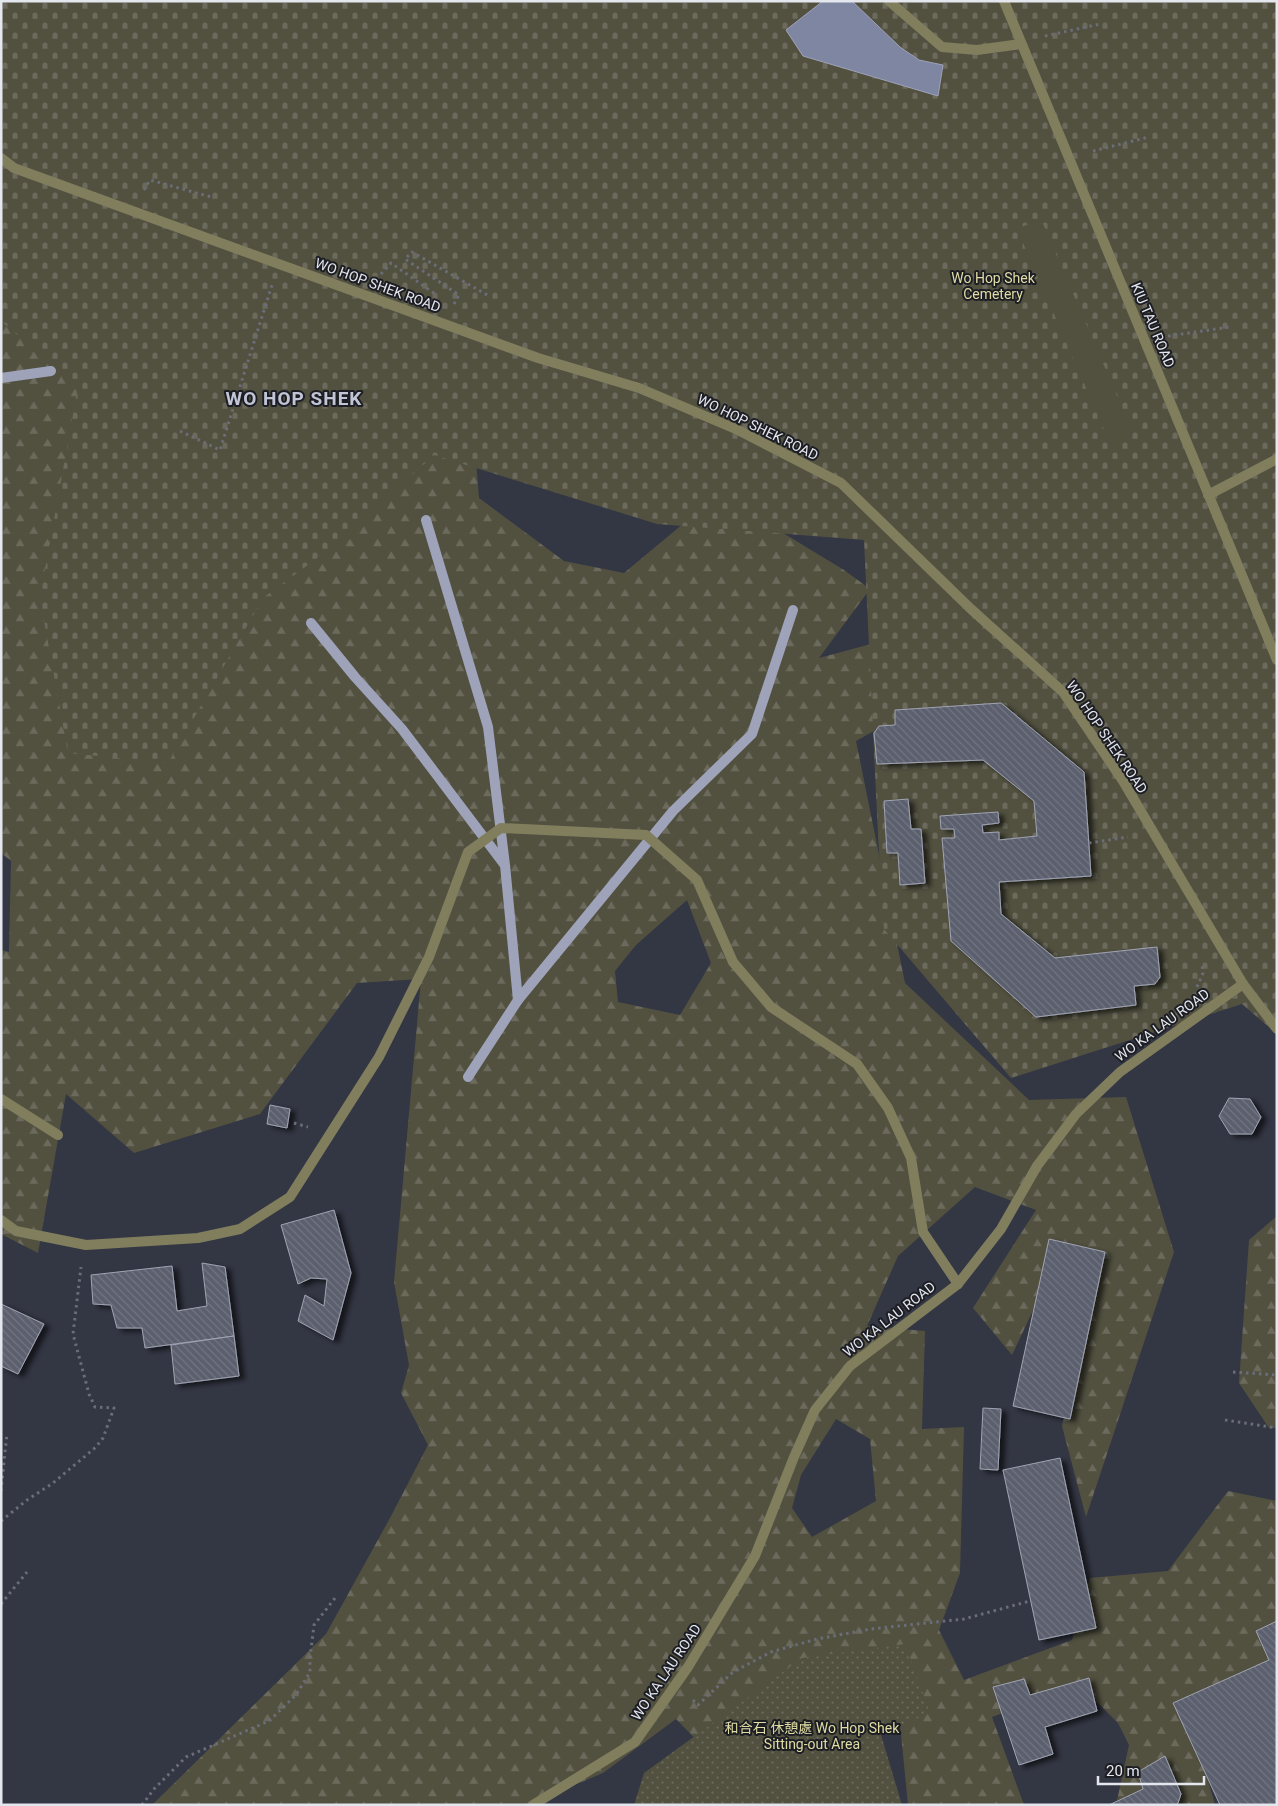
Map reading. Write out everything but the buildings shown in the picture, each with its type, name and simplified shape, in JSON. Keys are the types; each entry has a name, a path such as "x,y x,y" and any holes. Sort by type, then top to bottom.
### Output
{"street":[{"path":"889,1 942,47 977,50 1021,44"},
{"name":"KIU TAU ROAD","path":"1004,1 1277,660"},
{"name":"WO HOP SHEK ROAD","path":"1,158 14,168 538,358 639,388 738,430 840,482 971,609 1063,692 1122,781 1243,984 1277,1029"},
{"path":"1208,495 1277,459"},
{"path":"1,1220 16,1231 86,1245 198,1238 240,1229 290,1197 379,1057 429,957 468,852 500,828 646,835 697,880 733,962 771,1007 857,1064 888,1108 911,1158 923,1232 958,1284"},
{"name":"WO KA LAU ROAD","path":"533,1805 635,1742 677,1683 755,1556 794,1456 815,1410 850,1366 958,1284 1001,1229 1037,1166 1076,1114 1120,1072 1243,984"},
{"path":"1,1099 58,1135"}],"path":[{"path":"1045,36 1100,24"},
{"path":"1093,151 1149,137"},
{"path":"141,194 150,180 210,197"},
{"path":"452,306 459,295 405,260 412,252 489,296"},
{"path":"388,277 381,274 392,262 437,295"},
{"path":"180,431 220,450 275,277"},
{"path":"1168,336 1230,327"},
{"path":"1089,843 1136,836"},
{"path":"1196,990 1203,973 1202,963"},
{"path":"1,1521 27,1500 53,1483 96,1448 114,1408 95,1406 73,1334 82,1262 86,1245"},
{"path":"1233,1372 1277,1376"},
{"path":"1225,1420 1277,1428"},
{"path":"1,1491 7,1433"},
{"path":"1,1604 26,1572"},
{"path":"142,1805 154,1789 186,1758 268,1721 296,1695 310,1672 314,1625 335,1598"},
{"path":"677,1683 698,1705 733,1672 771,1652 817,1639 871,1629 964,1619 1030,1602"}],"green space":[{"name":"Wo Hop Shek Cemetery","path":"1,1 1277,1 1277,1034 1242,1004 1011,1078 884,929 864,540 657,524 434,455 339,542 263,598 168,763 68,753 40,598 78,386 1,321"},
{"path":"1041,219 1133,433 1110,443 1017,229"},
{"path":"1,243 472,411 479,498 564,561 624,573 719,494 844,570 870,589 819,658 912,633 954,686 856,741 905,983 1029,1100 1126,1097 1174,1252 1086,1517 1062,1426 1089,1306 1059,1255 1012,1355 973,1308 1036,1210 975,1187 898,1256 867,1326 925,1331 922,1429 964,1427 960,1573 939,1630 964,1680 1072,1640 1090,1578 1168,1571 1228,1491 1277,1501 1277,1680 1203,1762 1215,1805 1116,1805 1129,1745 1118,1723 1080,1685 992,1717 1024,1805 908,1805 894,1663 713,1757 676,1719 603,1773 527,1805 152,1805 326,1634 428,1445 401,1393 409,1365 394,1282 421,979 357,983 260,1114 134,1153 66,1094 38,1253 1,1234 1,950 9,952 11,861 1,853","holes":["687,900 711,963 680,1015 618,1002 615,971 636,945","836,1419 870,1439 876,1501 812,1537 792,1508 801,1475"]},
{"path":"1277,1216 1277,1428 1269,1428 1239,1383 1249,1240"},
{"name":"和合石 休憩處 Wo Hop Shek Sitting-out Area","path":"905,1644 930,1713 881,1735 902,1805 634,1805 644,1773 802,1658"}],"water":[{"path":"823,1 852,1 900,47 919,60 943,65 938,96 803,56 786,30"}],"waterway":[{"path":"1,378 51,371"},
{"path":"426,520 488,727 505,865 518,1000"},
{"path":"468,1077 518,1000 673,811 752,734 793,610"},
{"path":"311,623 355,677 402,729 504,864"}],"district":[{"name":"WO HOP SHEK","path":"294,398"}]}
